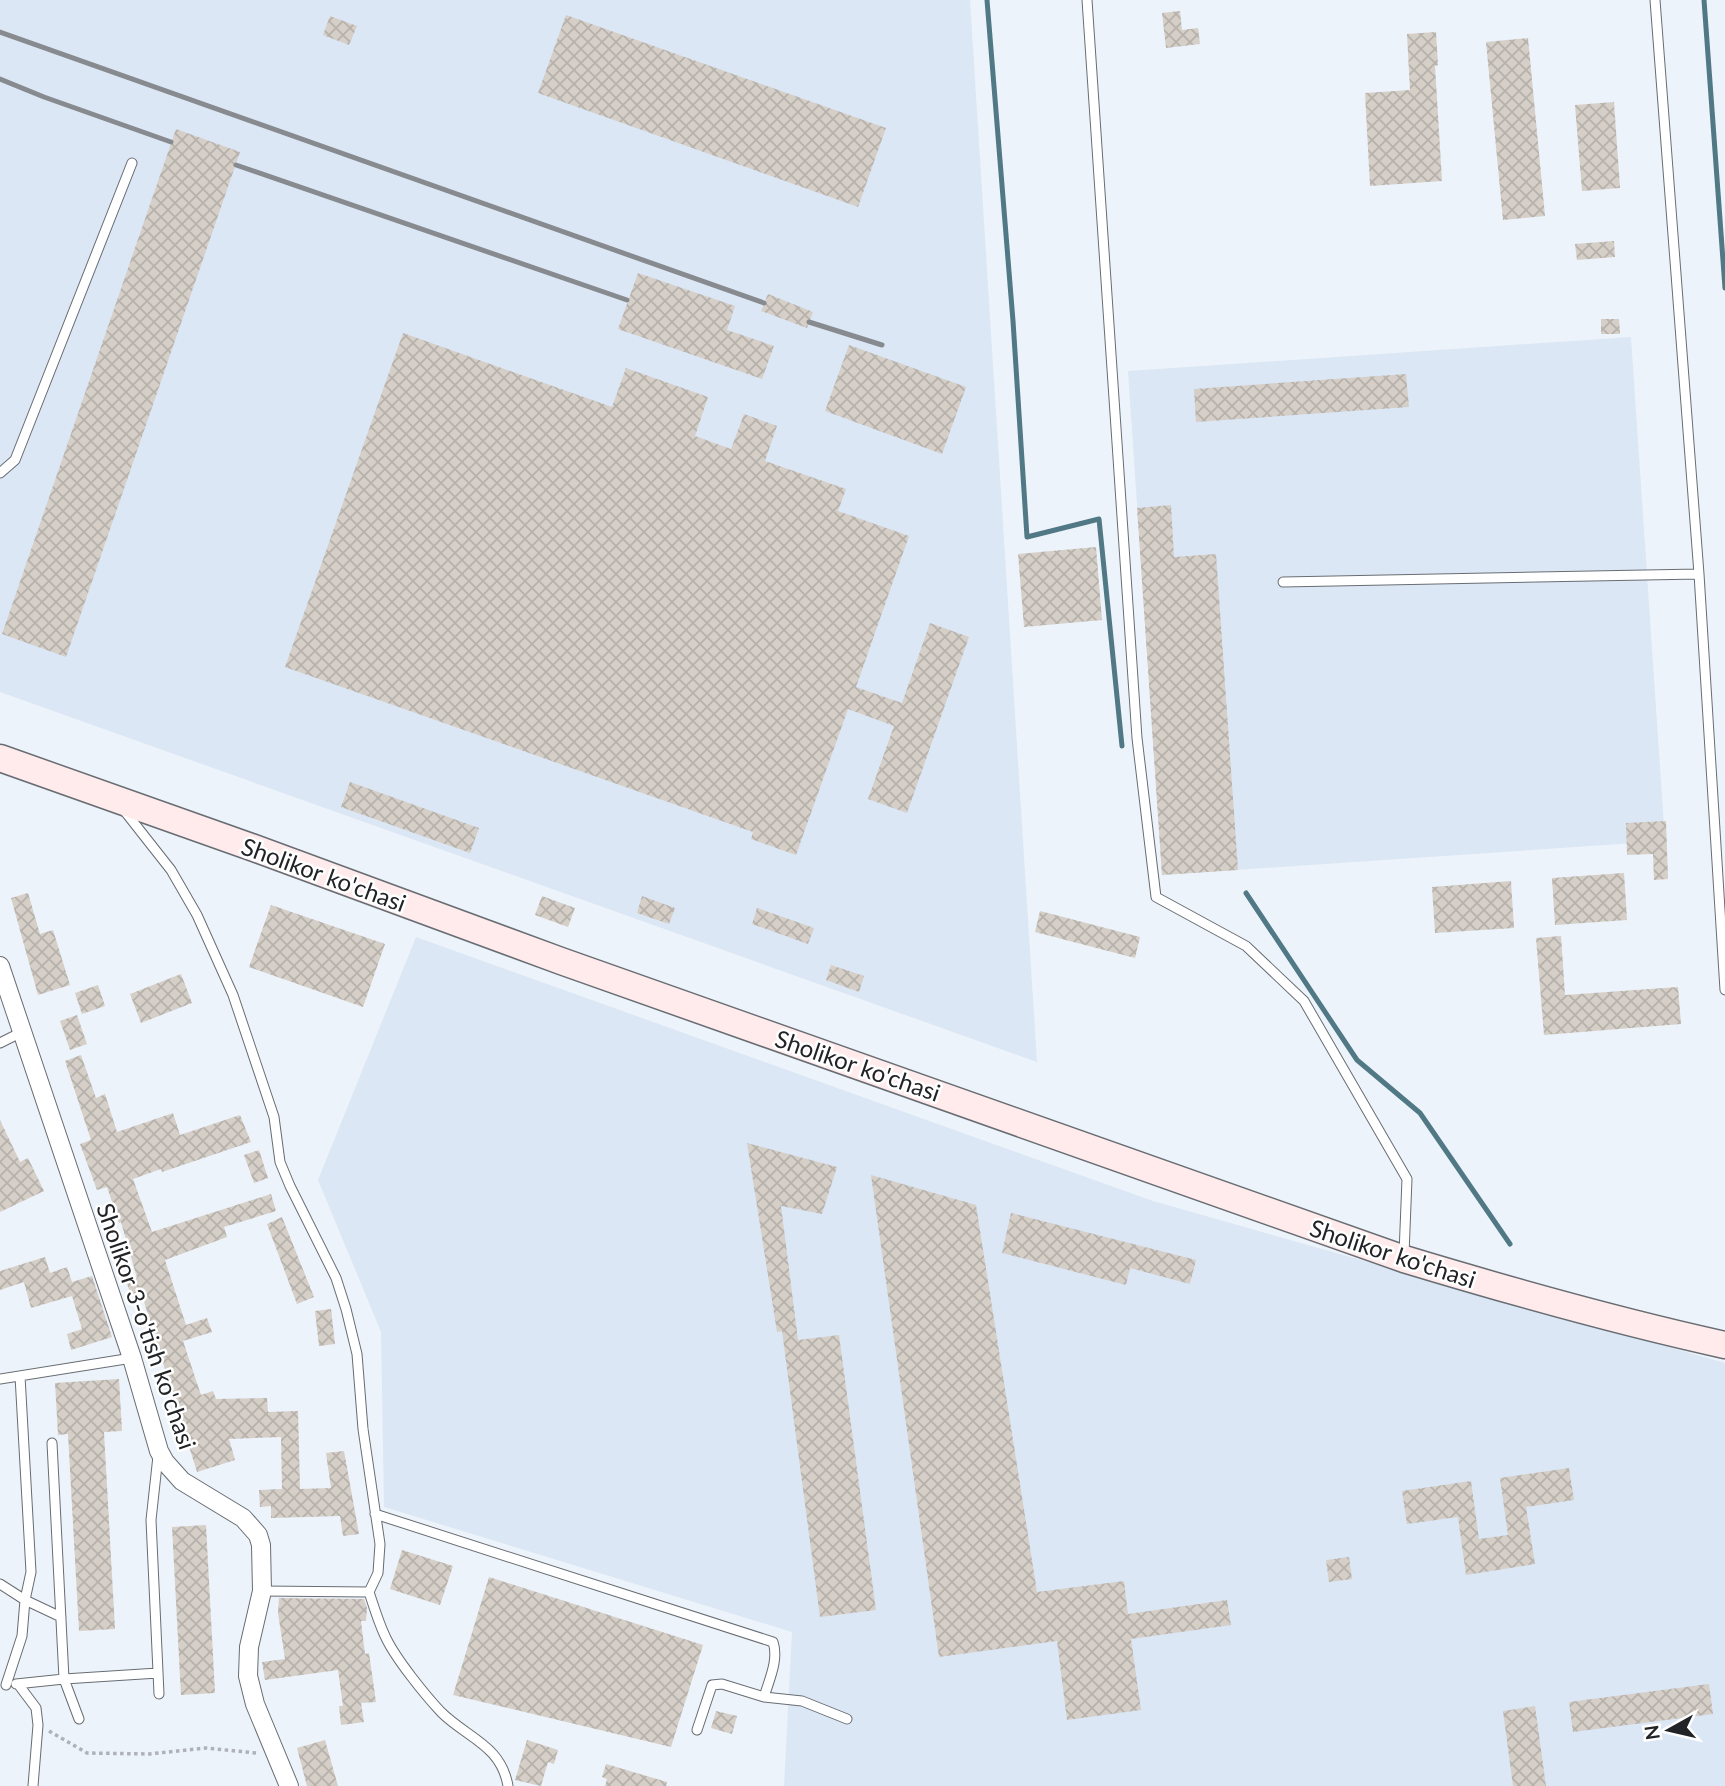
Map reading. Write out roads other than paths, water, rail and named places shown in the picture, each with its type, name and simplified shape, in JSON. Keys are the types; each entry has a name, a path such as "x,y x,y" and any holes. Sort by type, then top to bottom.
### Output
{"street":[{"name":"Sholikor ko'chasi","path":"0,758 561,961 1404,1259 1544,1301 1725,1345"},
{"name":"Sholikor 3-o'tish ko'chasi","path":"0,966 132,1358 159,1451 182,1481 243,1518 258,1535 261,1545 262,1591 249,1647 248,1676 255,1704 289,1786"}],"lane":[{"path":"1087,0 1136,724 1156,897 1246,946 1304,1001 1407,1179 1404,1259"},
{"path":"1655,0 1699,573 1725,990"},
{"path":"0,473 15,460 132,163"},
{"path":"1283,582 1699,573"},
{"path":"115,799 171,870 197,915 233,995 274,1118 280,1162 289,1186 336,1278 346,1309 357,1354 363,1429 380,1544 378,1573 369,1592 386,1640 442,1713 491,1749 506,1775 508,1786"},
{"path":"0,1043 22,1032"},
{"path":"0,1379 132,1358"},
{"path":"20,1376 31,1572 22,1636 3,1685 158,1673"},
{"path":"52,1443 64,1679 79,1718"},
{"path":"159,1451 151,1520 159,1694"},
{"path":"375,1514 767,1639 773,1642 776,1651 764,1697"},
{"path":"0,1584 25,1600 61,1617"},
{"path":"262,1591 369,1592"},
{"path":"18,1684 36,1708 38,1725 33,1786"},
{"path":"697,1730 712,1685 722,1684 764,1697 802,1701 847,1719"}],"waterway":[{"path":"987,0 1027,537 1099,519 1122,746"},
{"path":"1704,0 1725,288"},
{"path":"1246,893 1357,1060 1420,1113 1510,1244"}],"railway":[{"path":"0,32 764,303"},
{"path":"0,79 171,142"},
{"path":"236,165 627,300"},
{"path":"809,322 882,345"}]}
